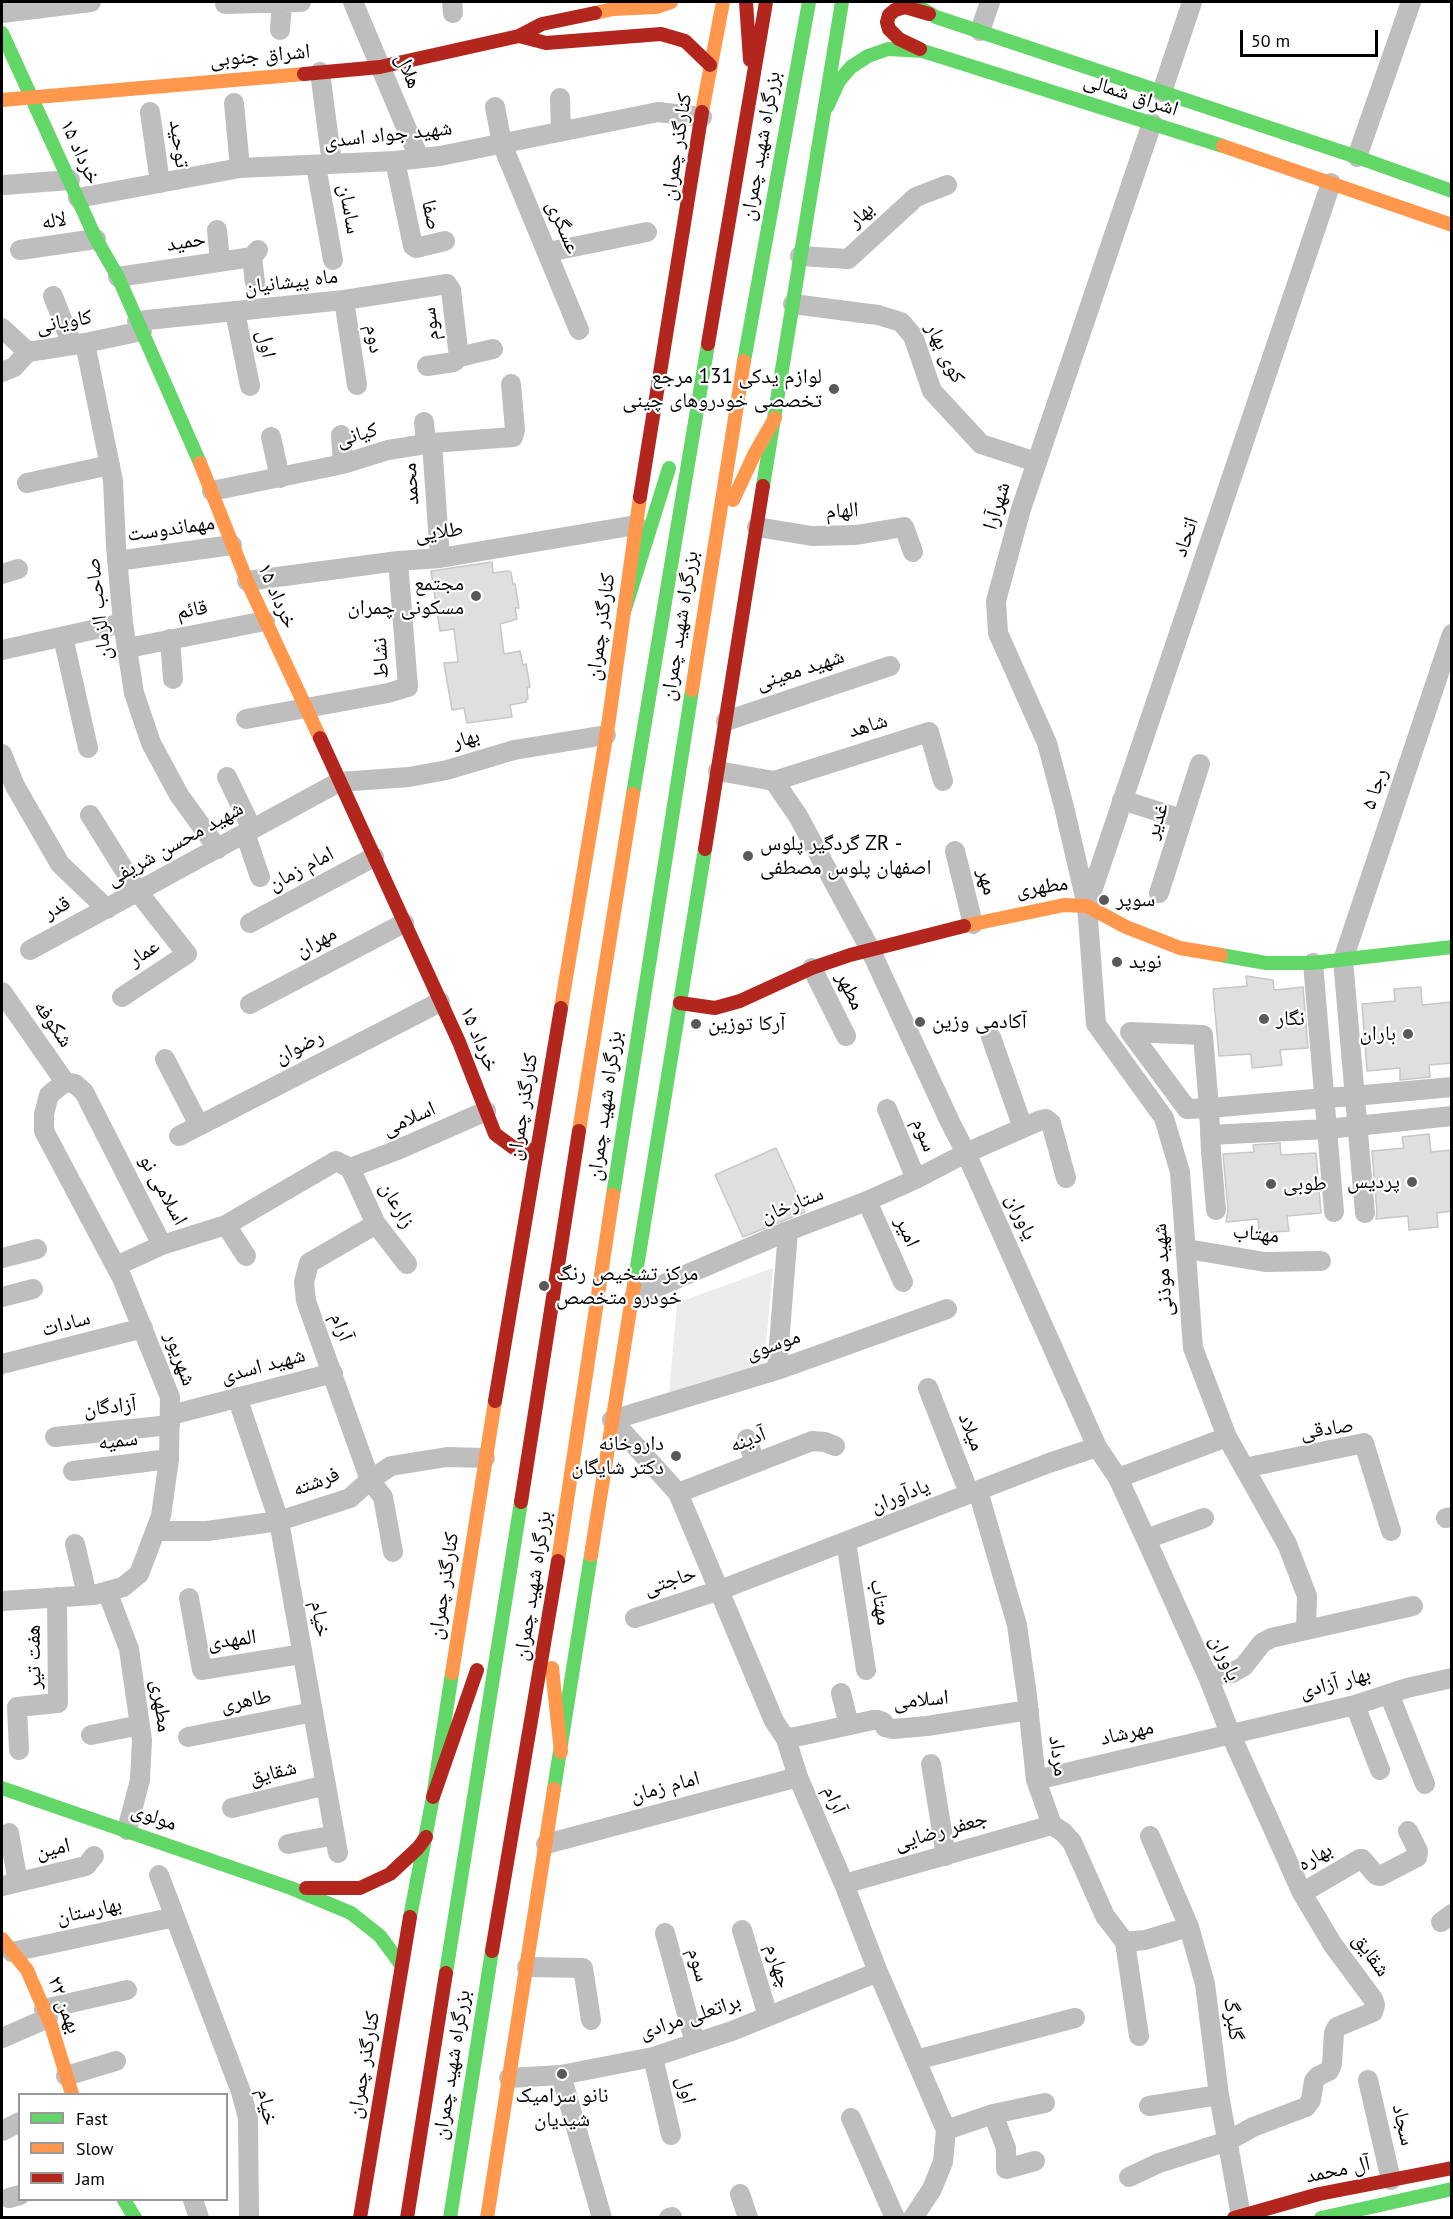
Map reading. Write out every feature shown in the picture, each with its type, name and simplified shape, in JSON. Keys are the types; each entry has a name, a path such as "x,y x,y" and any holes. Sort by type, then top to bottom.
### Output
{"main road":[{"name":"اشراق جنوبی","path":"2,100 380,67 519,36 542,24 613,9 656,7 671,2"},
{"name":"کنارگذر چمران","path":"360,2217 433,1797 485,1458 606,735 636,525 710,65 723,2"},
{"path":"746,2 752,82"},
{"name":"بزرگراه شهید چمران","path":"407,2217 658,636 766,2"},
{"name":"بزرگراه شهید چمران","path":"450,2217 475,2051 548,1628 637,1032 754,299 809,2"},
{"path":"487,2217 612,1420 842,2"},
{"name":"اشراق شمالی","path":"911,2 936,17 1357,157 1452,191"},
{"path":"923,51 899,39 889,28 887,22 889,15 895,10 906,7 936,17"},
{"name":"۱۵ خرداد","path":"2,33 96,239 118,277 140,326 212,491 247,581 440,1002 495,1134 514,1148 537,1151"},
{"name":"اشراق جنوبی","path":"519,36 546,43 661,34 685,41 710,65"},
{"name":"اشراق شمالی","path":"823,117 839,81 851,68 868,56 888,49 923,51 1152,123 1452,225"},
{"path":"680,433 708,344"},
{"path":"716,537 755,453 775,418"},
{"path":"624,612 673,455"},
{"name":"مطهری","path":"680,1003 715,1008 740,1002 812,968 870,949 1064,905 1087,906 1125,927 1180,948 1266,963 1313,963 1452,947"},
{"path":"433,1797 508,1577"},
{"path":"548,1628 561,1752"},
{"name":"مولوی","path":"2,1788 291,1888 351,1913 380,1936 402,1966"},
{"name":"مولوی","path":"291,1888 360,1888 390,1874 418,1848 426,1837"},
{"name":"۲۲ بهمن","path":"7,1946 27,1970 46,2014 69,2085"},
{"name":"آل محمد","path":"1238,2217 1319,2194 1452,2168"},
{"name":"آل محمد","path":"1321,2217 1452,2189"},
{"path":"125,2201 135,2217"}],"street":[{"path":"2,13 65,3 91,2"},
{"path":"280,30 282,2"},
{"path":"225,4 301,2"},
{"name":"هلال","path":"353,2 419,158"},
{"path":"980,31 990,2"},
{"path":"1162,92 1192,2"},
{"path":"1357,157 1411,2"},
{"name":"ساسان","path":"320,72 324,165 333,260"},
{"path":"560,98 561,131"},
{"path":"234,103 240,168"},
{"name":"عسگری","path":"495,106 502,144 579,330"},
{"name":"توحید","path":"150,112 160,183"},
{"name":"شهید جواد اسدی","path":"4,185 74,189 160,183 240,168 395,161 502,144 658,112 702,117"},
{"name":"شهرآرا","path":"1087,906 1047,743 998,633 996,601 1036,462 1152,123"},
{"name":"صفا","path":"395,161 413,246 416,248 445,241"},
{"name":"اتحاد","path":"1087,906 1331,183"},
{"name":"بهار","path":"801,256 848,259 916,197 947,185"},
{"path":"217,230 220,261"},
{"path":"548,252 647,232"},
{"name":"لاله","path":"20,250 96,239"},
{"name":"حمید","path":"118,277 255,254 255,283"},
{"name":"ماه پیشانیان","path":"140,326 344,300 447,284 450,286"},
{"name":"سوم","path":"450,286 459,357"},
{"name":"صاحب الزمان","path":"54,296 78,344 110,465 123,623 134,693 151,743 179,795 218,849"},
{"name":"دوم","path":"344,300 357,385"},
{"name":"کوی بهار","path":"793,304 878,315 901,322 913,336 932,391 981,444 1036,462"},
{"name":"اول","path":"236,312 250,386"},
{"name":"کاویانی","path":"2,372 14,367 28,352 78,344 140,326"},
{"path":"2,328 28,352"},
{"path":"427,366 454,362 459,357 493,349"},
{"name":"کیانی","path":"212,491 343,464 388,450 429,443 513,437 515,434 511,384"},
{"name":"محمد","path":"424,422 429,443 440,558"},
{"path":"341,435 343,464"},
{"path":"271,437 280,478"},
{"path":"27,483 110,465"},
{"name":"طلایی","path":"247,581 398,561 440,558 636,525"},
{"name":"الهام","path":"757,527 812,536 856,535 904,527 913,552"},
{"name":"مهماندوست","path":"117,561 232,544"},
{"name":"نشاط","path":"306,706 388,693 408,687 398,561"},
{"name":"قائم","path":"128,648 265,621"},
{"path":"2,650 123,623"},
{"name":"رجا ۵","path":"1343,960 1452,634"},
{"path":"63,637 88,748"},
{"path":"170,639 173,678"},
{"name":"شهید معینی","path":"726,720 890,666"},
{"path":"246,719 306,706"},
{"name":"شاهد","path":"774,781 929,732 942,781"},
{"name":"بهار","path":"339,782 409,777 447,770 514,750 606,735"},
{"name":"شهید محسن شریفی","path":"2,754 15,786 60,864 107,909 339,782"},
{"name":"غدیر","path":"1159,893 1200,764"},
{"path":"718,771 774,781"},
{"path":"227,777 248,831 260,877"},
{"name":"یاوران","path":"774,781 798,816 870,949 966,1153 1097,1447 1118,1478 1208,1677 1230,1733"},
{"path":"1122,800 1182,819"},
{"path":"90,815 138,892"},
{"name":"مهر","path":"955,851 973,924"},
{"name":"امام زمان","path":"250,923 374,857"},
{"name":"عمار","path":"122,996 187,954 138,892"},
{"name":"شهید موذنی","path":"1087,906 1096,1024 1164,1118 1180,1172 1193,1348 1227,1437 1287,1544 1307,1596 1306,1629"},
{"name":"قدر","path":"30,950 107,909"},
{"name":"مهران","path":"250,1004 404,923"},
{"path":"1343,960 1365,1213"},
{"path":"1313,963 1334,1212"},
{"name":"مطهر","path":"812,968 846,1036"},
{"name":"شکوفه","path":"2,992 65,1082"},
{"name":"رضوان","path":"179,1136 440,1002"},
{"path":"1216,1210 1209,1108 1203,1035 1130,1032 1187,1109 1209,1108 1354,1096 1452,1087"},
{"path":"991,1036 1023,1128"},
{"path":"165,1059 199,1125"},
{"name":"اسلامی نو","path":"65,1082 75,1084 84,1092 162,1245 226,1225 336,1161 350,1168"},
{"name":"شهریور","path":"2,1601 87,1595 123,1587 139,1574 160,1516 169,1459 170,1397 116,1266 44,1131 44,1114 49,1095 65,1082"},
{"name":"سوم","path":"887,1108 916,1179"},
{"name":"اسلامی","path":"350,1168 395,1151 486,1110"},
{"path":"1210,1135 1327,1129 1452,1116"},
{"name":"ستارخان","path":"633,1297 788,1231 867,1201 966,1153 1046,1119 1051,1123 1066,1178"},
{"name":"زارعان","path":"350,1168 376,1224 407,1264"},
{"name":"امیر","path":"867,1201 903,1282"},
{"name":"آرام","path":"376,1224 309,1263 304,1282 306,1301 370,1480 383,1497 393,1552"},
{"path":"226,1225 246,1256"},
{"path":"777,1370 788,1231"},
{"path":"116,1266 162,1245"},
{"path":"2,1258 37,1249"},
{"name":"مهتاب","path":"1187,1249 1265,1262 1321,1261"},
{"path":"2,1297 33,1289"},
{"name":"موسوی","path":"612,1420 777,1370 947,1309"},
{"name":"سادات","path":"2,1364 143,1328"},
{"name":"شهید اسدی","path":"170,1420 237,1397 333,1373"},
{"name":"میلاد","path":"928,1388 974,1492"},
{"name":"خیام","path":"237,1397 279,1521 337,1844 288,1844"},
{"name":"آزادگان","path":"55,1437 170,1420"},
{"name":"آرام","path":"612,1420 678,1493 774,1720 786,1738 798,1777 946,2130 943,2162 932,2188 913,2217"},
{"path":"1118,1478 1227,1437"},
{"path":"747,1439 755,1463"},
{"name":"آدینه","path":"678,1493 812,1442 825,1442 835,1446"},
{"name":"صادقی","path":"1244,1468 1364,1443 1391,1531"},
{"name":"یادآوران","path":"720,1590 1049,1463 1097,1447"},
{"name":"فرشته","path":"155,1531 207,1531 279,1521 350,1498 370,1480 391,1466 447,1457 485,1458"},
{"name":"سمیه","path":"73,1471 169,1459"},
{"name":"مرداد","path":"974,1492 1017,1625 1036,1780 1052,1825 1064,1832 1072,1842 1105,1916 1125,1942"},
{"path":"1146,1539 1204,1518"},
{"name":"مهتاب","path":"846,1542 866,1670"},
{"path":"75,1544 87,1595"},
{"name":"حاجتی","path":"635,1618 720,1590"},
{"name":"مطهری","path":"107,1591 129,1649 142,1740 140,1780 127,1830"},
{"name":"هفت تیر","path":"19,1750 17,1707 58,1703 57,1597"},
{"name":"المهدی","path":"189,1598 202,1670 302,1654"},
{"path":"1208,1677 1232,1673 1244,1666 1267,1640 1306,1629 1413,1606"},
{"name":"بهار آزادی","path":"1230,1733 1355,1705 1407,1688 1452,1678"},
{"path":"841,1693 849,1725"},
{"path":"1389,1694 1425,1784"},
{"path":"1355,1705 1380,1770"},
{"name":"اسلامی","path":"786,1738 878,1720 889,1729 927,1726 1029,1710"},
{"name":"طاهری","path":"188,1737 313,1712"},
{"path":"91,1735 140,1725"},
{"name":"مهرشاد","path":"1036,1780 1230,1733"},
{"name":"شقایق","path":"1228,2141 1253,2127 1310,2104 1314,2081 1318,2076 1329,2071 1332,2064 1334,2033 1337,2027 1373,2012 1375,2005 1373,1999 1333,1945 1302,1893 1230,1733"},
{"path":"931,1764 945,1856"},
{"name":"امام زمان","path":"546,1844 798,1777"},
{"name":"شقایق","path":"232,1808 326,1785"},
{"name":"جعفر رضایی","path":"844,1884 1052,1825"},
{"name":"بهاره","path":"1302,1893 1360,1859 1376,1875 1380,1876 1417,1857 1418,1851 1408,1831"},
{"name":"امین","path":"9,1833 10,1884 86,1866 94,1856"},
{"name":"گلبرگ","path":"1150,1836 1189,1927 1205,1984 1238,2217"},
{"name":"خیام","path":"159,1875 242,2092 248,2118 249,2217"},
{"name":"بهارستان","path":"7,1946 176,1917"},
{"path":"1138,2036 1125,1942 1145,1940 1189,1927"},
{"name":"چهارم","path":"742,1930 768,2016"},
{"name":"سوم","path":"665,1933 695,2043"},
{"path":"527,1967 583,1968 591,2020"},
{"name":"براتعلی مرادی","path":"509,2078 561,2075 653,2057 768,2016 878,1972"},
{"path":"2,2038 46,2014 127,1990"},
{"path":"916,2060 1075,2018"},
{"name":"اول","path":"653,2057 671,2134"},
{"path":"69,2085 116,2061"},
{"path":"561,2075 602,2217"},
{"name":"سجاد","path":"1368,2080 1391,2180"},
{"path":"1149,2106 1219,2095"},
{"path":"946,2130 993,2114 1045,2103"},
{"path":"993,2114 1006,2148 1006,2169 1035,2161"},
{"path":"851,2118 895,2217"},
{"path":"2,2131 18,2123"},
{"path":"1129,2177 1159,2163 1228,2141"},
{"path":"740,2194 748,2217"},
{"path":"194,2201 199,2217"}],"shaded area":[{"path":"773,1268 763,1376 668,1404 677,1303"}],"building":[{"path":"492,562 493,573 511,572 513,584 515,584 519,608 515,608 517,619 500,624 504,654 520,651 523,665 526,664 530,687 527,688 526,702 510,705 512,717 467,723 464,708 452,710 444,663 458,662 454,629 440,631 431,571"},
{"name":"نگار","path":"1246,976 1273,980 1274,990 1303,987 1308,1048 1280,1050 1282,1065 1252,1068 1251,1054 1219,1056 1213,989 1247,986"},
{"name":"باران","path":"1421,987 1422,1005 1452,1002 1452,1063 1429,1065 1430,1077 1400,1080 1400,1068 1367,1071 1362,1004 1395,1001 1394,989"},
{"name":"پردیس","path":"1429,1134 1431,1152 1452,1150 1452,1211 1437,1213 1438,1227 1409,1230 1408,1216 1376,1219 1372,1151 1404,1148 1402,1137"},
{"name":"طوبی","path":"1280,1143 1281,1155 1316,1153 1321,1213 1287,1216 1289,1231 1259,1233 1258,1219 1226,1222 1228,1209 1223,1154 1254,1152 1253,1145"},
{"path":"776,1148 805,1212 743,1237 715,1175"}],"traffic: fast":[{"path":"744,361 809,2"},
{"path":"763,486 842,2"},
{"path":"911,2 936,17 1357,157 1452,191"},
{"path":"2,33 96,239 118,277 200,463"},
{"path":"827,107 839,81 851,67 868,56 888,49 923,51 1223,146"},
{"path":"633,794 708,344"},
{"path":"624,612 669,468"},
{"path":"613,1195 692,690"},
{"path":"634,1285 705,849"},
{"path":"1221,955 1266,963 1313,963 1452,947"},
{"path":"446,1973 521,1502"},
{"path":"554,1789 591,1555"},
{"path":"410,1917 433,1797 452,1673"},
{"path":"2,1788 291,1888 351,1913 380,1936 402,1966"},
{"path":"450,2218 492,1951"},
{"path":"1321,2218 1452,2189"},
{"path":"125,2201 135,2218"}],"traffic: slow":[{"path":"595,13 613,9 656,7 671,2"},
{"path":"702,112 723,2"},
{"path":"2,100 304,74"},
{"path":"1223,146 1452,225"},
{"path":"692,690 744,361"},
{"path":"733,500 755,453 775,418"},
{"path":"200,463 247,581 320,738"},
{"path":"561,1008 609,719 640,497"},
{"path":"579,1131 633,794"},
{"path":"964,926 1064,905 1087,906 1126,927 1180,948 1221,955"},
{"path":"558,1561 613,1195"},
{"path":"591,1555 634,1285"},
{"path":"452,1673 495,1401"},
{"path":"552,1668 561,1752"},
{"path":"487,2218 554,1789"},
{"path":"2,1939 27,1970 51,2025 72,2093"}],"traffic: jam":[{"path":"746,2 750,60"},
{"path":"708,344 766,2"},
{"path":"920,49 899,39 889,29 887,22 889,15 905,7 929,14"},
{"path":"304,74 380,67 519,36 542,24 595,13"},
{"path":"519,36 546,43 661,34 685,41 710,65"},
{"path":"640,497 702,112"},
{"path":"705,849 763,486"},
{"path":"320,738 459,1042 495,1134 514,1148 537,1151"},
{"path":"680,1003 715,1008 740,1001 812,968 850,955 964,926"},
{"path":"495,1401 561,1008"},
{"path":"521,1502 579,1131"},
{"path":"492,1951 558,1561"},
{"path":"433,1797 477,1670"},
{"path":"306,1888 360,1888 390,1874 418,1848 426,1837"},
{"path":"360,2218 410,1917"},
{"path":"407,2218 446,1973"},
{"path":"1234,2218 1319,2194 1452,2168"}],"place":[{"name":"لوازم یدکی 131 مرجع تخصصی خودروهای چینی","path":"834,389"},
{"name":"مجتمع مسکونی چمران","path":"476,596"},
{"name":"گردگیر پلوس ZR - اصفهان پلوس مصطفی","path":"748,856"},
{"name":"سوپر","path":"1104,900"},
{"name":"نوید","path":"1117,962"},
{"name":"نگار","path":"1264,1019"},
{"name":"آکادمی وزین","path":"920,1022"},
{"name":"آرکا توزین","path":"696,1024"},
{"name":"باران","path":"1408,1034"},
{"name":"پردیس","path":"1412,1182"},
{"name":"طوبی","path":"1271,1184"},
{"name":"مرکز تشخیص رنگ خودرو متخصص","path":"544,1286"},
{"name":"داروخانه دکتر شایگان","path":"676,1456"},
{"name":"نانو سرامیک شیدیان","path":"562,2074"}]}
